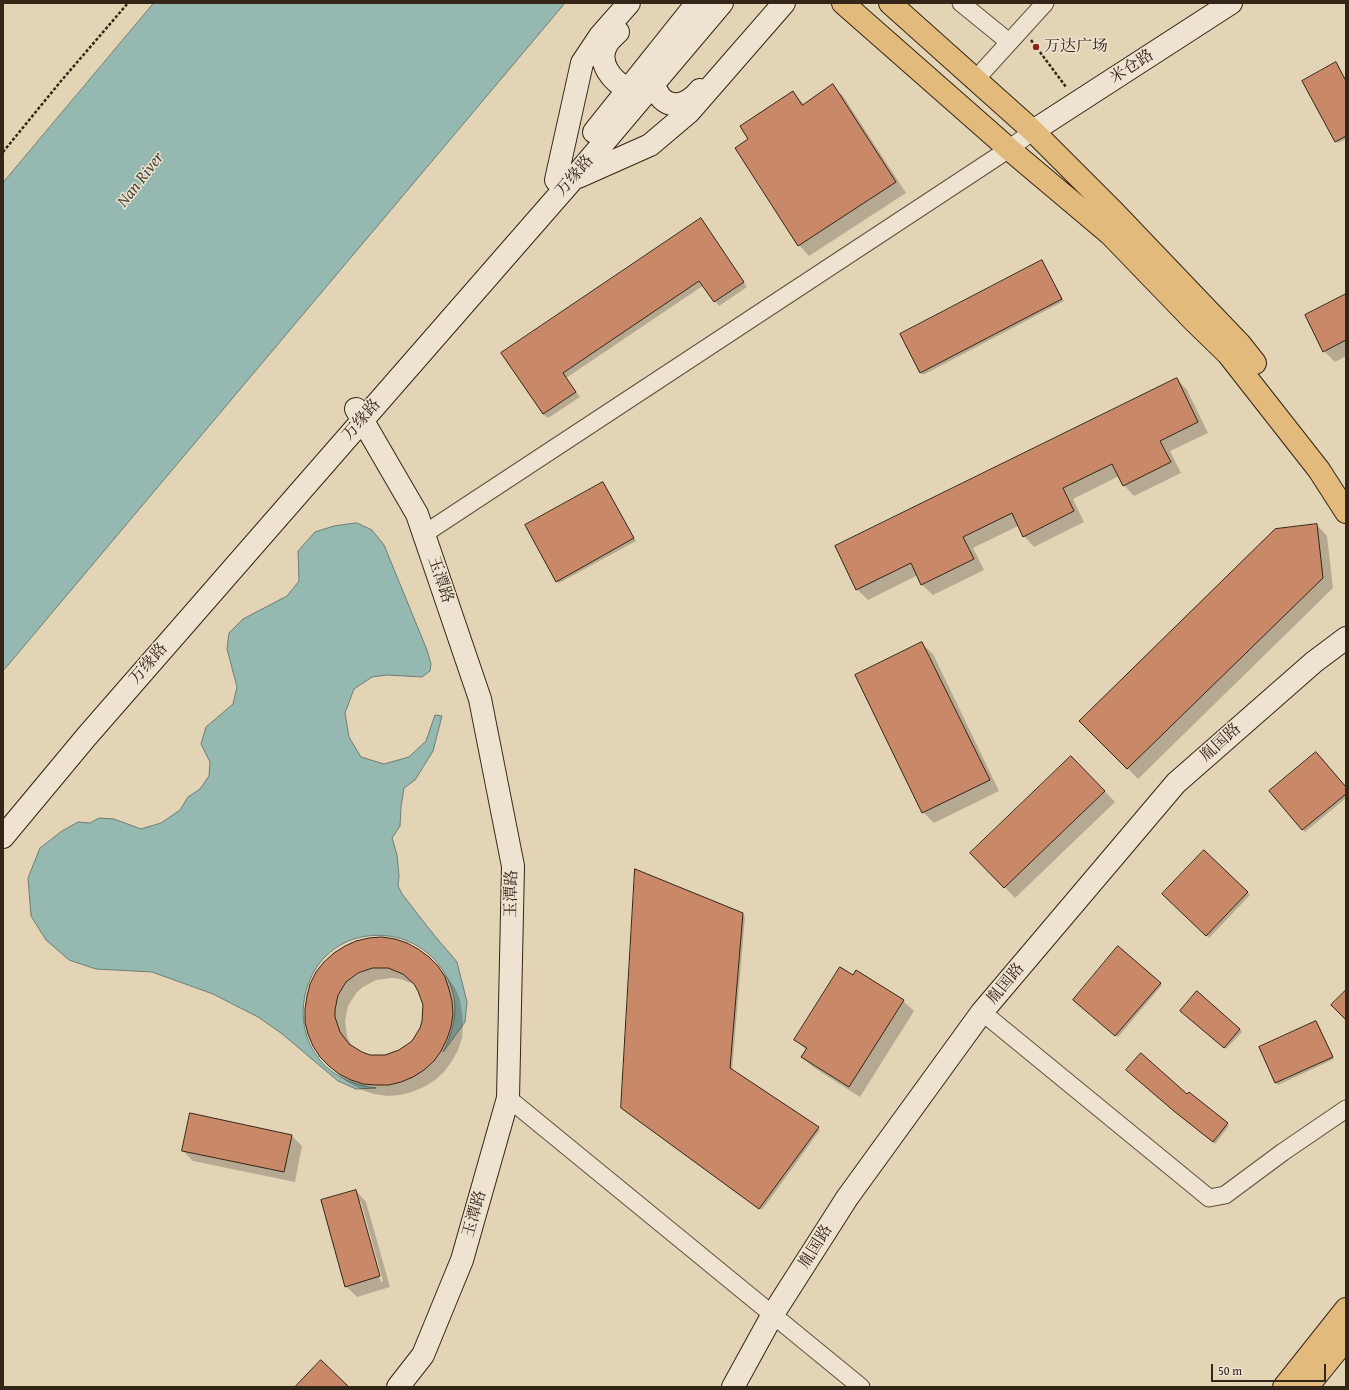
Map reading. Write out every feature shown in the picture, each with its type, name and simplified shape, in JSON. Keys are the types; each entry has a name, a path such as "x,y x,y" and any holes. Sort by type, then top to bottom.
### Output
{"main road":[{"path":"565,179 582,64 600,36 629,3"},
{"path":"629,89 617,83 608,74 605,66 605,51 607,44 644,3"},
{"name":"万缘路","path":"565,179 629,89 696,3"},
{"name":"万缘路","path":"3,818 77,728 359,414 565,179 654,84 722,3"},
{"path":"654,84 660,97 673,104 679,104 692,99 776,3"},
{"path":"565,179 650,145 689,112 784,3"},
{"path":"843,3 1009,149 1110,234 1228,354 1319,470 1346,512"},
{"path":"890,3 1033,131 1114,212 1240,344 1331,462 1346,484"},
{"name":"米仓路","path":"1033,131 1231,3"},
{"name":"万缘路","path":"3,837 359,414"},
{"name":"玉潭路","path":"359,414 417,514 424,534 480,699 513,866 508,1098 462,1260 423,1355 398,1387"},
{"name":"胤国路","path":"733,1387 773,1314 847,1198 982,1012 1176,783 1314,662 1346,638"},
{"path":"1284,1387 1346,1309"},
{"path":"1306,1387 1346,1339"}],"street":[{"path":"961,3 1009,42"},
{"path":"975,80 1045,3"},
{"path":"424,534 1009,149 1033,131"},
{"path":"982,1012 1209,1198 1225,1195 1283,1152 1346,1109"},
{"path":"508,1098 861,1387"}],"path":[{"path":"3,152 128,3"},
{"path":"1022,29 1078,102"}],"water":[{"name":"Nan River","path":"154,3 565,3 3,671 3,183"},
{"path":"357,523 372,530 384,545 427,650 431,664 430,671 422,677 387,675 372,677 354,689 345,713 349,737 361,757 384,764 409,757 426,741 435,715 442,716 433,751 415,780 404,788 400,826 392,838 397,855 399,876 398,886 402,894 457,962 467,1002 465,1022 443,1052 452,1031 455,1010 454,999 448,979 432,957 412,943 389,936 355,939 329,953 312,975 304,1003 305,1031 318,1057 341,1077 376,1088 356,1089 338,1081 281,1033 258,1017 213,994 152,972 96,969 69,960 46,940 31,916 28,878 40,848 62,831 78,822 90,823 99,818 114,819 141,829 161,823 180,810 188,797 200,789 209,776 210,762 201,744 206,727 233,704 237,687 227,649 229,633 243,619 287,596 299,581 298,551 315,532 334,526"}],"building":[{"path":"1336,62 1346,81 1346,136 1335,142 1302,81"},
{"path":"833,84 896,182 798,246 735,148 748,139 740,126 793,91 802,105"},
{"path":"701,218 744,282 714,302 699,281 563,373 576,392 543,414 501,353"},
{"path":"1042,260 1062,299 920,373 900,334"},
{"path":"1346,294 1346,340 1323,352 1305,315"},
{"path":"1177,378 1198,422 1160,441 1171,462 1123,486 1112,464 1063,488 1074,511 1023,537 1012,513 963,537 974,559 921,585 911,563 856,590 835,546"},
{"path":"603,482 634,538 556,582 525,525"},
{"path":"1317,524 1323,578 1127,769 1079,721 1275,529"},
{"path":"922,642 990,780 922,813 855,675"},
{"path":"1316,752 1346,787 1346,794 1302,830 1269,791"},
{"path":"1071,756 1105,791 1004,888 970,853"},
{"path":"1204,850 1248,892 1206,936 1162,894"},
{"path":"635,869 743,913 730,1068 819,1127 759,1209 621,1108"},
{"path":"382,937 395,939 407,943 429,957 438,966 445,977 452,1001 453,1014 451,1027 441,1051 434,1061 413,1077 389,1085 363,1084 339,1074 320,1057 313,1046 305,1022 307,996 310,984 316,972 334,953 356,941","holes":["373,968 388,968 403,974 414,984 423,1005 422,1021 420,1028 412,1041 399,1050 385,1055 370,1055 349,1044 340,1032 335,1017 338,995 346,982 358,973"]},
{"path":"1118,946 1161,983 1115,1036 1073,1000"},
{"path":"840,967 853,975 856,970 904,1000 849,1087 801,1057 807,1048 794,1040"},
{"path":"1346,990 1346,1020 1331,1005"},
{"path":"1197,991 1240,1029 1224,1048 1180,1011"},
{"path":"1316,1021 1333,1057 1275,1083 1259,1047"},
{"path":"1141,1053 1187,1094 1189,1092 1228,1123 1213,1142 1126,1070"},
{"path":"190,1113 292,1135 284,1172 182,1151"},
{"path":"356,1190 380,1276 345,1287 321,1200"},
{"path":"321,1360 349,1387 295,1387"}],"place":[{"name":"万达广场","path":"1036,47"}]}
